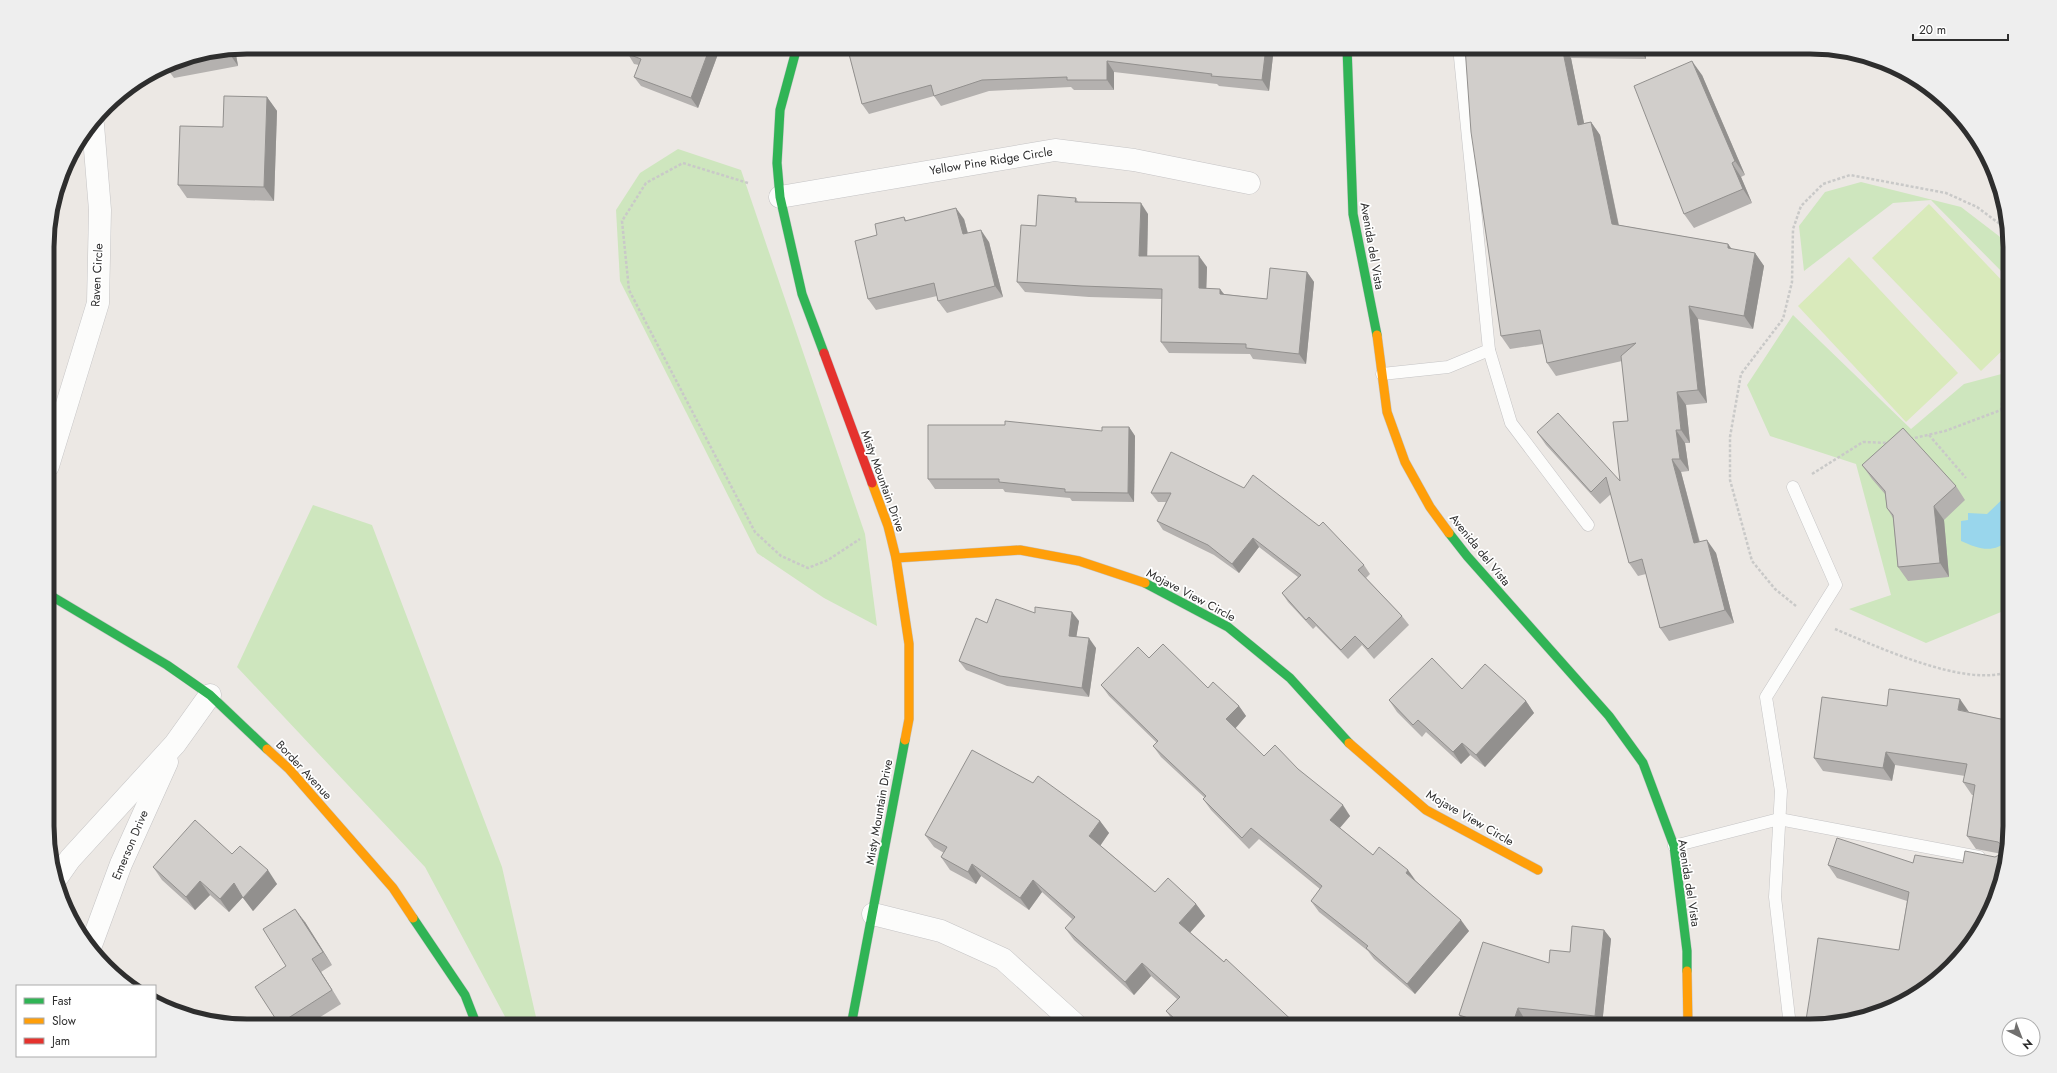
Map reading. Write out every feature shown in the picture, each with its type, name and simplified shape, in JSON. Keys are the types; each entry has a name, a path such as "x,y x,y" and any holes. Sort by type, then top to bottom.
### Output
{"street":[{"name":"Misty Mountain Drive","path":"795,54 780,110 777,163 780,196 802,294 888,526 896,558 909,644 908,718 873,914 852,1019"},
{"name":"Avenida del Vista","path":"1347,54 1353,214 1377,337 1387,412 1405,462 1430,507 1467,556 1609,716 1643,763 1674,846 1688,951 1688,1019"},
{"name":"Raven Circle","path":"54,446 98,303 100,210 93,131"},
{"name":"Yellow Pine Ridge Circle","path":"780,196 1055,150 1134,160 1248,183"},
{"name":"Mojave View Circle","path":"896,558 1020,550 1079,562 1140,580 1228,626 1290,678 1345,740 1426,810 1538,870"},
{"name":"Border Avenue","path":"54,598 167,665 210,695 289,770 393,888 465,995 474,1019"},
{"name":"Emerson Drive","path":"60,873 70,859 175,744 210,695"},
{"name":"Emerson Drive","path":"93,941 121,864 175,744"},
{"path":"873,914 941,931 1003,959 1069,1019"}],"lane":[{"path":"1460,54 1489,350 1511,423 1588,525"},
{"path":"1382,374 1448,367 1489,350"},
{"path":"1789,1019 1775,897 1781,791 1766,697 1836,585 1793,486"},
{"path":"1674,846 1780,819 1990,859"}],"path":[{"path":"748,183 683,164 646,183 622,221 629,290 756,532 781,556 808,568 828,560 860,539"},
{"path":"2002,225 1977,207 1946,193 1850,175 1823,184 1801,206 1793,228 1792,282 1783,319 1741,374 1730,438 1730,480 1752,561 1775,589 1814,620 1929,665 1977,676 2003,672"},
{"path":"2001,357 2003,363"},
{"path":"1906,440 1945,431 2001,410 2003,395"},
{"path":"1928,435 1966,478"},
{"path":"1793,486 1863,442 1891,444"}],"green space":[{"path":"678,149 741,170 865,534 877,626 824,598 757,553 620,281 616,210 640,173"},
{"path":"1861,182 1961,207 2003,239 2003,273 1931,200 1893,203 1804,271 1799,226 1825,192"},
{"path":"1929,204 2003,282 2003,350 1981,371 1872,258"},
{"path":"1849,257 1958,373 1906,422 1798,306"},
{"path":"1793,315 1911,429 1964,384 2003,374 2003,610 2001,612 1926,643 1849,609 1891,595 1856,464 1770,436 1747,385"},
{"path":"313,505 372,525 502,867 536,1019 506,1019 425,867 237,667"}],"water":[{"path":"2003,499 2003,544 1992,549 1986,549 1961,541 1961,521 1968,520 1968,513 1987,514"}],"building":[{"path":"628,54 707,54 691,98 634,77 641,59"},
{"path":"849,54 1265,54 1262,80 1211,76 1212,74 1107,61 1107,80 1067,80 1067,77 982,80 934,96 931,85 862,104"},
{"path":"1465,54 1563,54 1578,125 1591,122 1612,224 1728,244 1728,248 1755,253 1744,316 1689,306 1698,390 1677,392 1681,430 1676,430 1680,459 1672,459 1694,543 1707,540 1725,610 1660,628 1642,559 1629,563 1606,477 1591,492 1537,432 1558,413 1620,481 1613,422 1628,421 1621,356 1636,343 1547,363 1540,330 1501,336 1471,132"},
{"path":"1692,61 1735,161 1732,163 1743,189 1684,214 1634,86"},
{"path":"224,96 267,97 264,187 178,185 180,126 223,127"},
{"path":"1038,195 1076,198 1075,202 1141,203 1139,256 1199,256 1199,288 1220,289 1220,294 1267,299 1270,268 1307,272 1299,354 1246,348 1246,344 1161,342 1162,289 1017,282 1021,225 1036,226"},
{"path":"956,208 963,234 981,230 995,286 938,301 934,283 868,299 855,241 877,235 875,224 904,217 905,221"},
{"path":"1005,421 1102,431 1102,427 1129,427 1128,493 1065,492 1065,489 999,482 999,479 928,479 928,425 1005,425"},
{"path":"1903,428 1956,486 1934,506 1940,563 1898,567 1893,515 1887,508 1885,491 1862,465"},
{"path":"1171,452 1244,488 1253,475 1319,526 1323,522 1364,565 1358,570 1402,616 1368,649 1355,636 1341,650 1309,617 1306,620 1282,593 1301,575 1253,538 1232,564 1208,545 1157,521 1171,493 1151,493"},
{"path":"996,599 1035,613 1035,607 1072,612 1069,636 1089,638 1082,688 1000,676 959,661 976,618 987,623"},
{"path":"1163,644 1208,688 1213,682 1239,706 1226,719 1264,756 1275,745 1298,769 1343,805 1330,820 1373,855 1379,847 1408,870 1406,873 1461,920 1407,984 1366,948 1368,946 1311,901 1322,886 1251,828 1242,838 1203,799 1206,796 1153,746 1158,741 1101,685 1138,647 1149,658"},
{"path":"1432,658 1462,689 1485,664 1526,701 1476,755 1462,743 1453,752 1418,720 1413,725 1389,700"},
{"path":"1889,689 1960,699 1958,710 2003,720 2002,845 1998,842 1967,836 1975,785 1963,782 1967,764 1886,752 1883,768 1814,758 1822,697 1887,706"},
{"path":"972,750 1033,783 1038,776 1100,821 1089,836 1155,892 1168,878 1196,904 1179,923 1224,962 1226,959 1290,1019 1175,1019 1166,1011 1180,997 1142,963 1125,982 1065,928 1075,917 1033,880 1020,898 972,864 968,872 941,857 947,847 925,835"},
{"path":"195,820 232,854 240,846 268,870 243,898 234,883 220,899 200,881 186,897 153,867"},
{"path":"1837,838 1913,863 1915,855 1963,863 1965,851 1995,857 2000,854 1993,888 1983,911 1963,943 1937,971 1906,993 1872,1009 1823,1019 1806,1019 1818,938 1899,950 1909,892 1828,865"},
{"path":"295,909 323,952 312,959 332,990 287,1019 276,1019 255,987 286,966 263,929"},
{"path":"1572,926 1604,930 1595,1016 1518,1008 1514,1019 1471,1019 1459,1015 1483,942 1549,963 1550,950 1570,952"}],"traffic: fast":[{"path":"795,54 780,110 777,163 780,197 802,294 824,353"},
{"path":"1347,54 1353,214 1377,335"},
{"path":"1449,533 1467,556 1609,716 1643,763 1674,846 1687,951 1687,971"},
{"path":"1145,583 1228,627 1290,678 1349,743"},
{"path":"54,598 167,665 210,695 267,749"},
{"path":"852,1019 905,740"},
{"path":"413,918 465,995 474,1019"}],"traffic: slow":[{"path":"1377,335 1387,412 1405,462 1430,507 1449,533"},
{"path":"872,483 888,526 896,558 909,644 909,719 905,740"},
{"path":"896,558 1020,550 1079,561 1145,583"},
{"path":"1349,743 1426,810 1538,870"},
{"path":"267,749 289,769 393,888 413,918"},
{"path":"1687,971 1688,1019"}],"traffic: jam":[{"path":"824,353 872,483"}]}
